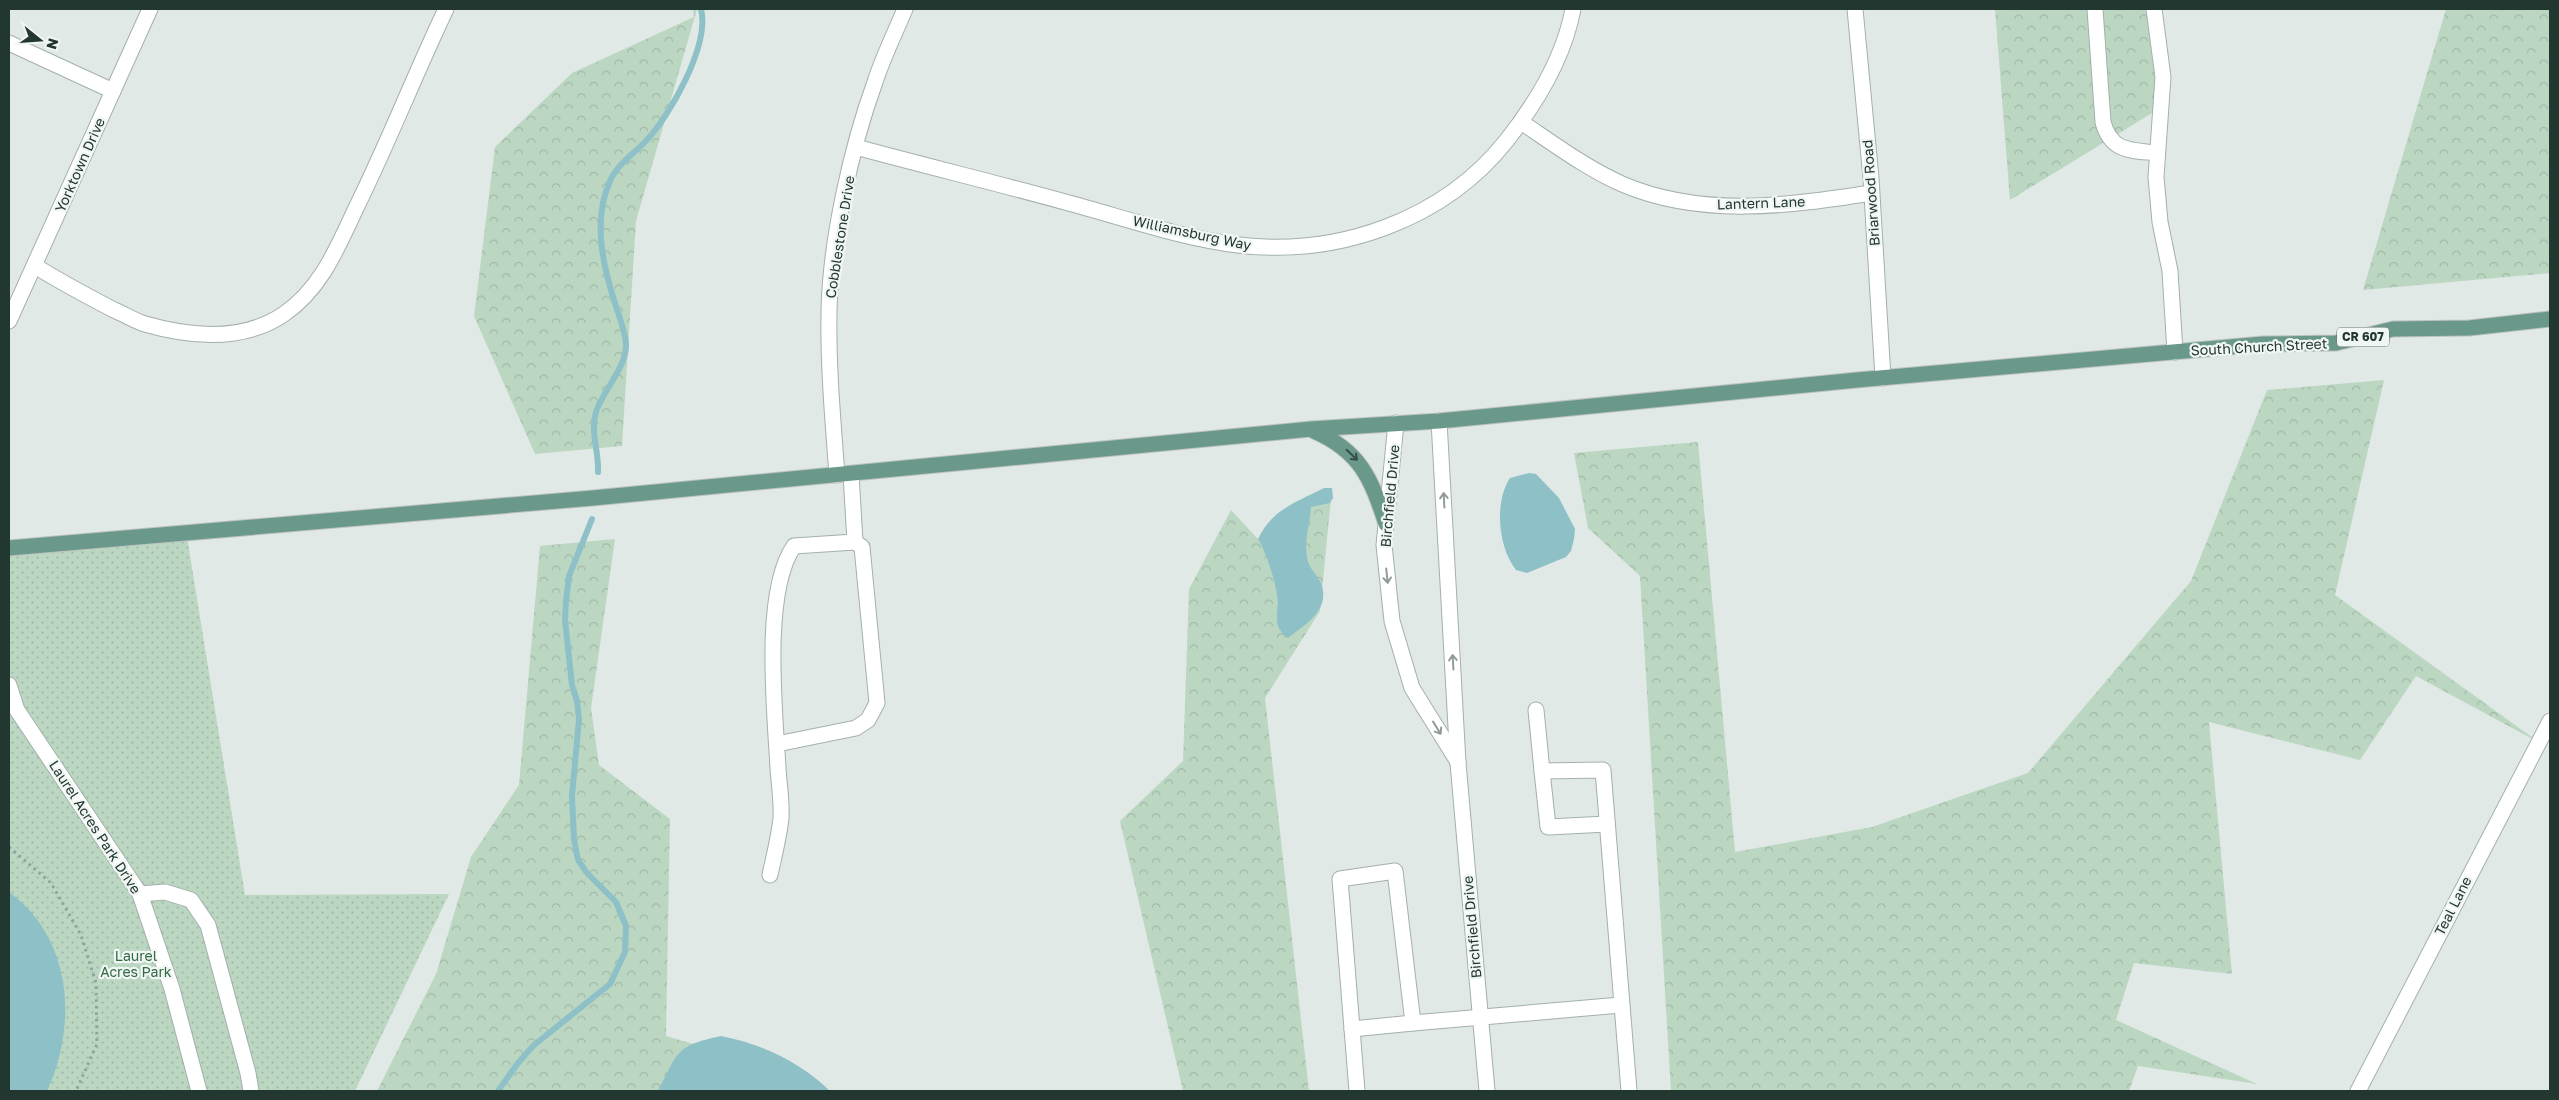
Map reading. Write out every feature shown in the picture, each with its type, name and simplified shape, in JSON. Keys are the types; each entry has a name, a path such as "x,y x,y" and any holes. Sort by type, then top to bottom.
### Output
{"main road":[{"name":"South Church Street","path":"9,548 844,474 1311,429 1439,421 1883,378 2263,344 2336,343 2393,329 2468,328 2550,319"},
{"path":"1311,429 1333,439 1356,457 1374,486 1386,524"}],"street":[{"name":"Yorktown Drive","path":"9,321 150,9"},
{"path":"35,266 71,288 143,324 172,331 217,335 240,332 282,315 301,301 317,283 343,238 446,9"},
{"name":"Cobblestone Drive","path":"776,744 856,728 873,714 877,703 862,546 855,542 830,375 829,311 839,227 856,147 875,82 905,9"},
{"name":"Williamsburg Way","path":"856,147 1177,232 1236,245 1296,247 1355,238 1410,217 1458,188 1496,154 1521,122 1551,71 1570,23 1573,9"},
{"name":"Briarwood Road","path":"1855,9 1871,193 1883,378"},
{"path":"2095,9 2103,122 2106,134 2122,149 2157,153"},
{"path":"2154,9 2163,77 2156,177 2160,222 2170,271 2175,352"},
{"path":"9,43 113,91"},
{"name":"Lantern Lane","path":"1521,122 1603,174 1624,184 1669,198 1719,206 1768,205 1871,193"},
{"name":"Birchfield Drive","path":"1439,421 1458,763 1487,1091"},
{"name":"Birchfield Drive","path":"1396,423 1384,544 1392,622 1412,688 1458,763"},
{"path":"770,875 781,817 776,744 773,625 776,596 788,554 794,546 855,542"},
{"name":"Laurel Acres Park Drive","path":"9,685 17,710 140,894 172,989 199,1091"},
{"path":"1536,710 1548,827 1607,824"},
{"name":"Teal Lane","path":"2358,1091 2550,721"},
{"path":"1542,771 1602,770 1629,1091"},
{"path":"1357,1091 1340,880 1395,871 1413,1023"},
{"path":"140,894 165,892 191,900 208,925 248,1073 250,1091"},
{"path":"1352,1029 1621,1005"}],"path":[{"path":"9,847 51,884 81,935 96,983 97,1044 76,1091"}],"green space":[{"path":"693,9 697,9 636,221 622,446 535,454 474,316 495,147 572,73 694,17"},
{"path":"1995,9 2156,9 2157,110 2010,200"},
{"path":"2446,9 2550,9 2550,273 2363,290"},
{"path":"2384,380 2335,595 2540,743 2416,676 2360,760 2209,722 2232,974 2134,963 2116,1020 2257,1084 2138,1066 2129,1091 1671,1091 1640,576 1588,528 1574,453 1698,442 1735,852 1872,827 2028,773 2191,581 2267,390"},
{"path":"1332,488 1320,611 1265,698 1309,1091 1183,1091 1120,821 1183,761 1189,589 1231,510 1258,539"},
{"name":"Laurel Acres Park","path":"186,531 245,895 449,894 355,1091 9,1091 9,547"},
{"path":"615,539 591,708 599,765 670,819 666,1036 786,1071 815,1091 377,1091 436,974 471,857 519,785 540,546"}],"water":[{"path":"1529,473 1536,474 1559,498 1575,529 1571,551 1566,557 1527,573 1516,570 1505,549 1500,524 1500,512 1505,488 1510,478"},
{"path":"1324,488 1332,488 1333,498 1330,503 1311,507 1306,544 1309,564 1321,583 1323,601 1320,609 1309,622 1288,638 1282,633 1277,623 1278,601 1276,589 1267,558 1258,539 1270,520 1278,513 1295,502"},
{"path":"9,892 30,911 46,933 57,958 63,984 65,1011 63,1038 57,1065 47,1091 9,1091"},
{"path":"721,1036 766,1049 780,1056 806,1071 830,1091 658,1091 680,1053 694,1043"}],"waterway":[{"path":"598,472 594,420 599,404 623,361 626,344 603,256 601,225 605,195 613,175 655,130 666,115 686,79 700,41 701,9"},
{"path":"498,1091 533,1046 610,984 625,952 626,926 616,902 587,873 578,860 574,839 572,796 579,719 577,701 572,685 565,620 566,601 569,576 592,519"}]}
